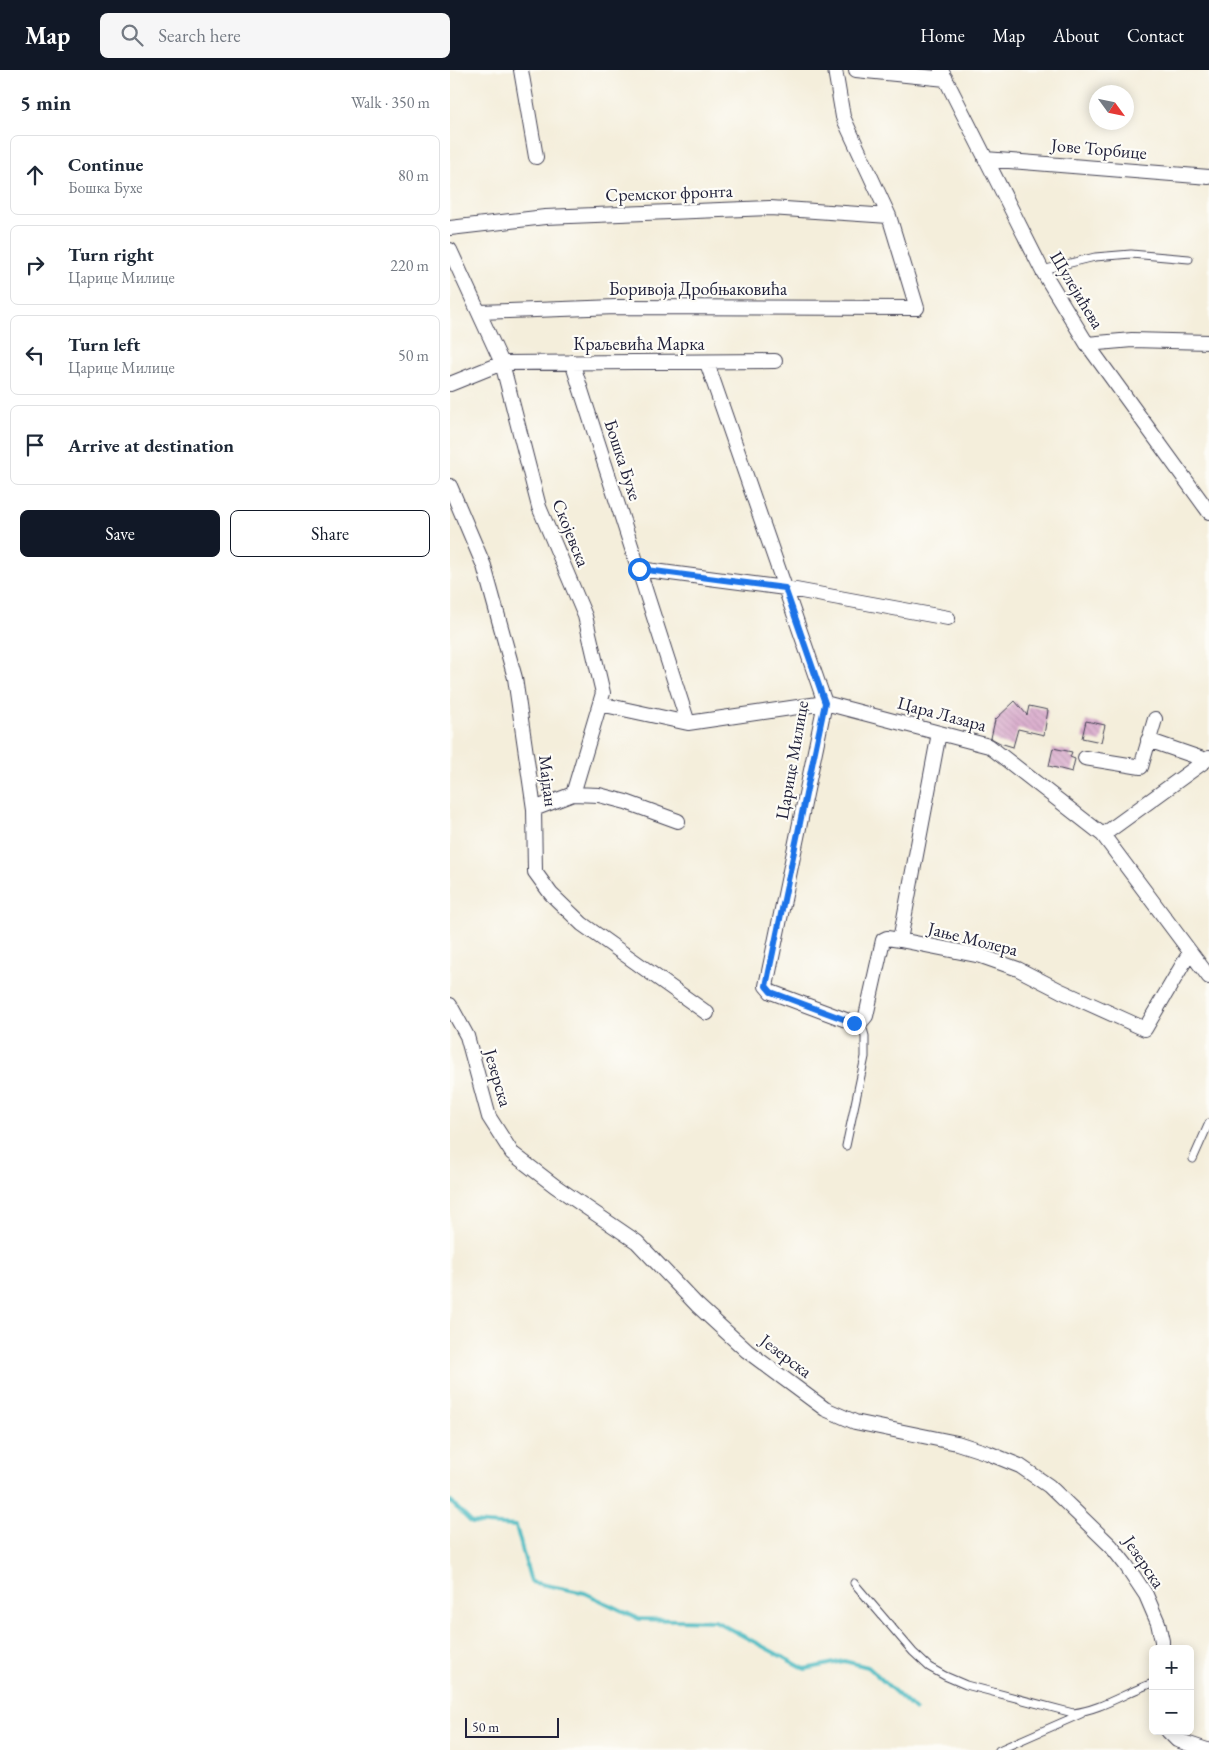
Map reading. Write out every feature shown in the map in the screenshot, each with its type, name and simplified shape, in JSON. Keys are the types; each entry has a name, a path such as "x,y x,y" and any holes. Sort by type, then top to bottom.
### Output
{"street":[{"path":"521,70 536,157"},
{"path":"835,70 843,117 890,216"},
{"path":"856,70 944,75"},
{"name":"Шулејићева","path":"944,75 1042,270 1087,344 1209,512"},
{"name":"Јове Торбице","path":"986,159 1209,177"},
{"name":"Сремског фронта","path":"450,228 546,217 770,208 890,216"},
{"name":"Боривоја Дробњаковића","path":"480,312 616,307 918,308 890,216"},
{"name":"Скојевска","path":"450,250 502,363 540,507 585,616 603,692 573,794"},
{"path":"1087,344 1132,340 1209,342"},
{"name":"Краљевића Марка","path":"502,363 775,361"},
{"name":"Бошка Бухе","path":"572,362 688,723"},
{"path":"450,384 502,363"},
{"name":"Царице Милице","path":"706,363 825,703 766,986 771,992 854,1023 862,1022"},
{"name":"Мајдан","path":"451,492 484,566 515,678 534,809 535,872 551,894 582,924 706,1012"},
{"path":"639,569 785,588 948,618"},
{"name":"Цара Лазара","path":"600,704 688,723 825,703 990,746 1103,835 1209,977"},
{"path":"1086,758 1141,767 1155,719"},
{"name":"Јање Молера","path":"939,733 900,940 981,956 1018,969 1061,991 1145,1029 1190,952"},
{"path":"1148,740 1208,759"},
{"path":"1103,835 1208,759"},
{"path":"534,809 573,794 598,794 678,821"},
{"path":"862,1022 866,1016 882,940 887,938 900,940"},
{"name":"Језерска","path":"450,1005 467,1036 489,1117 512,1153 555,1186 637,1242 698,1305 747,1350 825,1409 855,1422 957,1444 988,1453 1020,1466 1049,1486 1111,1546 1126,1565 1146,1595 1158,1623 1161,1645"},
{"path":"1172,1735 1178,1740 1207,1750"}],"lane":[{"path":"1042,270 1095,258 1131,254 1189,260"},
{"path":"846,1146 865,1056 865,1036 862,1022"},
{"path":"1192,1159 1209,1123"},
{"path":"854,1582 913,1652 929,1667 944,1676 966,1685 1073,1712 1088,1711"},
{"path":"999,1750 1149,1684"}],"building":[{"path":"1015,701 1027,715 1029,706 1048,710 1044,735 1018,729 1013,747 991,738 995,720"},
{"path":"1086,721 1105,725 1101,742 1082,738"},
{"path":"1053,748 1072,752 1070,757 1075,759 1072,772 1049,766"}],"waterway":[{"path":"450,1501 472,1523 516,1526 531,1582 585,1593 639,1619 715,1621 805,1669 844,1661 868,1667 915,1710"}],"route":[{"path":"639,569 785,588 825,703 766,986 771,992 854,1023"}]}
